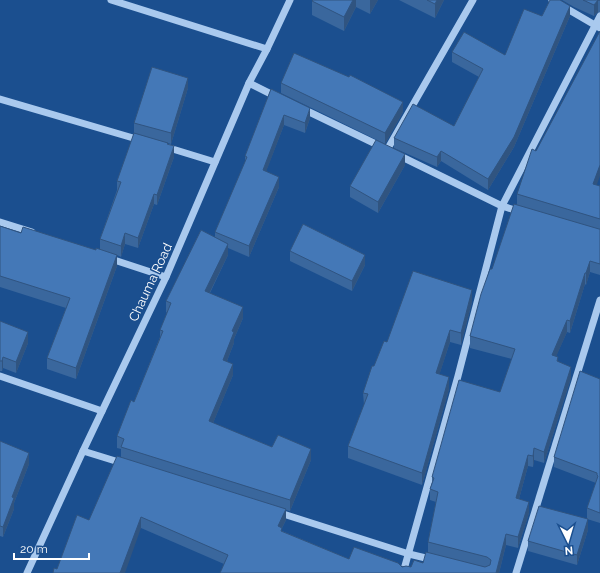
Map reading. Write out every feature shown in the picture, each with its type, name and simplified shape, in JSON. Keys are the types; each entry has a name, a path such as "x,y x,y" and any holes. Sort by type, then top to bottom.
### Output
{"street":[{"path":"111,0 267,49"},
{"name":"Chauma Road","path":"28,573 83,450 166,277 249,83 290,0"},
{"path":"386,150 473,0"},
{"path":"552,0 598,27"},
{"path":"403,573 458,376 502,206 598,27 600,16"},
{"path":"249,83 283,99"},
{"path":"0,99 148,142"},
{"path":"297,106 502,206 532,215"},
{"path":"156,144 215,162"},
{"path":"0,222 38,234"},
{"path":"98,254 166,277"},
{"path":"516,573 600,300"},
{"path":"0,376 102,411"},
{"path":"83,450 126,464"},
{"path":"268,509 409,554 440,562"}],"building":[{"path":"353,0 344,17 312,1"},
{"path":"427,0 437,0 435,4"},
{"path":"550,0 560,0 570,6 514,137 488,179 441,151 437,157 394,138 413,104 454,126 483,69 452,52 464,32 505,55 524,9 542,16"},
{"path":"583,0 598,0 594,5"},
{"path":"600,31 600,165 593,184 600,186 600,219 517,194 532,149 536,151"},
{"path":"294,53 349,77 350,75 403,102 385,133 281,83"},
{"path":"152,67 188,78 171,133 134,123"},
{"path":"271,89 310,108 305,123 284,115 263,170 279,177 249,246 215,232 247,157 245,156"},
{"path":"134,133 174,146 157,195 154,194 138,238 125,233 121,246 100,239 121,182 117,181"},
{"path":"376,140 405,154 378,202 350,186"},
{"path":"514,204 600,229 600,264 590,261 570,321 567,320 552,355 558,357 557,361 571,367 544,452 534,448 533,456 528,455 516,498 529,502 518,537 506,534 496,573 220,573 228,555 141,517 120,573 53,573 54,568 57,569 77,515 89,520 117,456 286,509 278,526 282,528 281,531 349,559 354,547 398,563 402,567 411,567 414,560 423,563 426,552 485,567 490,565 491,560 487,557 428,542 438,492 430,489 459,380 500,392 515,349 470,336 481,294 490,269 492,269"},
{"path":"303,224 365,255 352,281 290,251"},
{"path":"0,226 21,233 23,227 96,250 96,248 117,255 76,368 47,358 70,298 0,276"},
{"path":"201,230 228,244 205,291 243,307 232,331 234,332 223,360 233,364 209,421 272,447 278,435 311,449 290,500 121,447 124,439 117,436 131,400 134,402 163,331 160,330 171,303 166,301"},
{"path":"413,271 472,290 461,333 450,330 436,373 449,377 422,473 348,446 368,394 363,393 372,366 374,366 384,341 387,342"},
{"path":"0,321 28,332 16,362 3,357 2,361 0,361"},
{"path":"580,371 600,379 600,513 587,508 598,476 597,473 554,457"},
{"path":"0,441 29,453 12,497 14,498 3,527 0,526"},
{"path":"539,506 588,519 577,555 528,541"}]}
